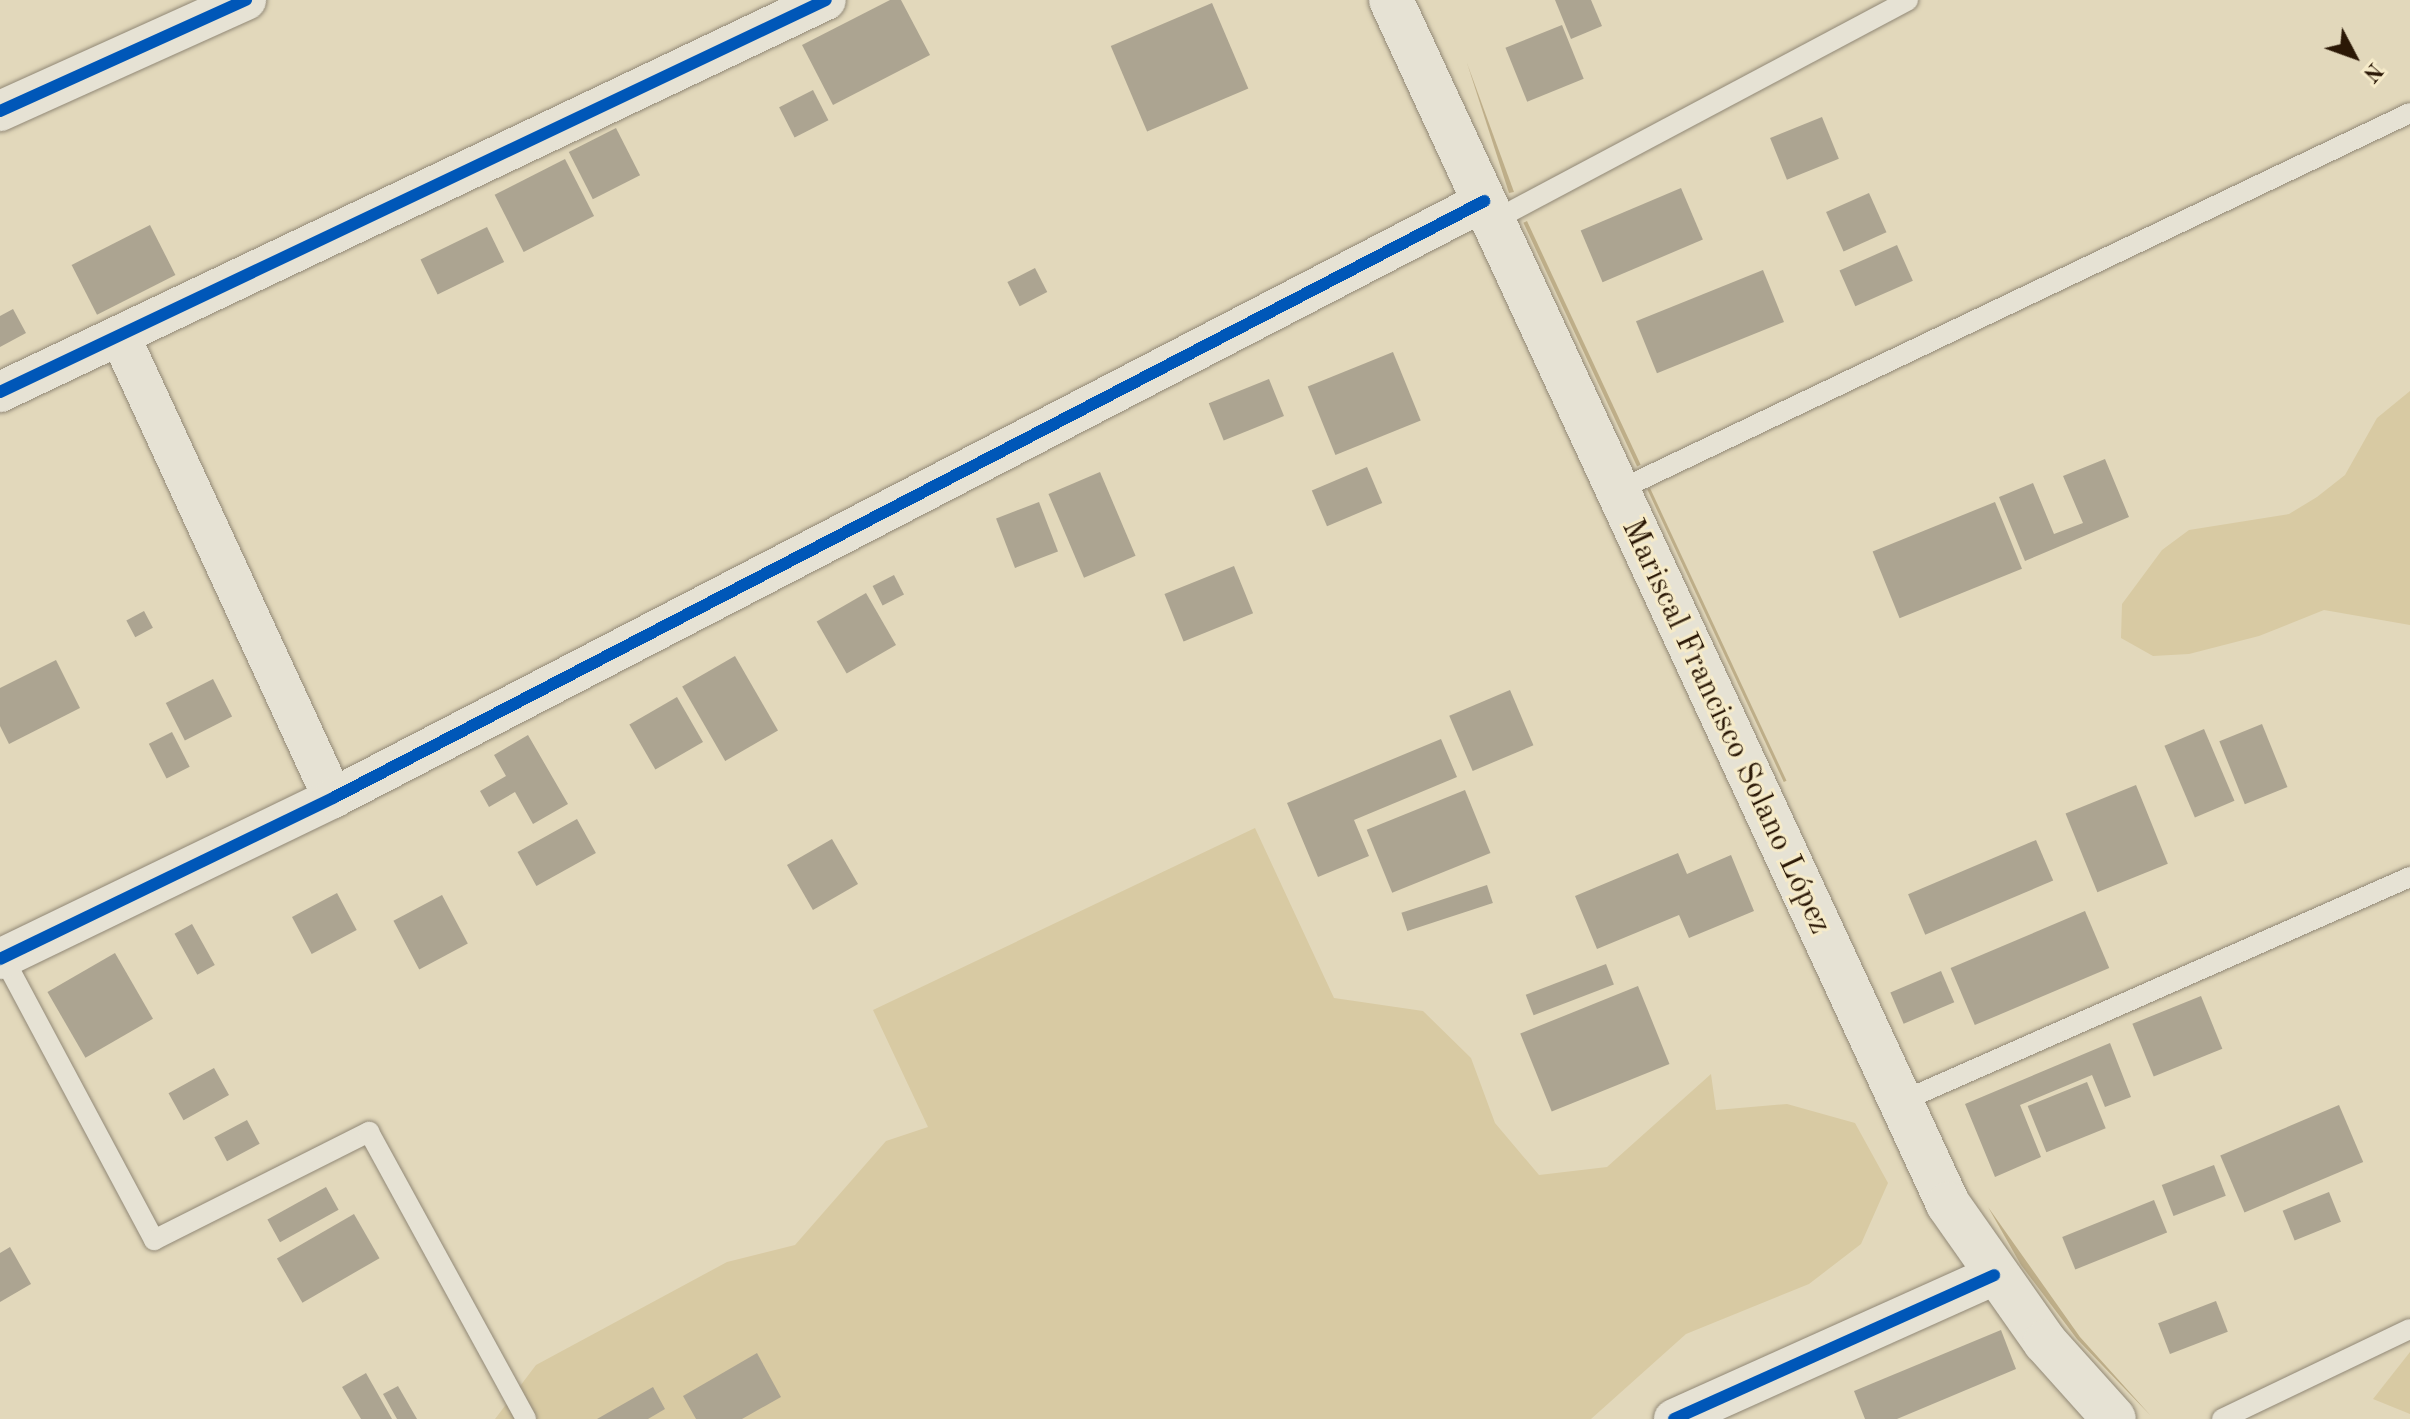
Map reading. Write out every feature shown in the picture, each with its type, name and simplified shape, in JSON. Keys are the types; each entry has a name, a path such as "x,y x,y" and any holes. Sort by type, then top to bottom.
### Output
{"main road":[{"name":"Mariscal Francisco Solano López","path":"1391,0 1898,1103 1948,1204 1994,1275 2114,1419"}],"street":[{"path":"0,111 246,0"},
{"path":"0,392 826,0"},
{"path":"2,958 333,798 1488,211"},
{"path":"120,336 333,798"},
{"path":"1674,1419 1994,1275"}],"lane":[{"path":"1488,211 1908,0"},
{"path":"1617,491 2410,113"},
{"path":"1898,1103 2410,877"},
{"path":"2,958 154,1240 369,1132 526,1419"},
{"path":"2222,1419 2410,1329"}],"shaded area":[{"path":"1467,63 1514,192 1509,193"},
{"path":"1527,221 1641,465 1637,466 1523,223"},
{"path":"2410,391 2410,625 2324,610 2259,636 2189,654 2153,656 2121,638 2122,604 2162,550 2189,530 2289,514 2317,497 2345,475 2377,418"},
{"path":"1650,488 1787,781 1784,782 1647,489"},
{"path":"1255,828 1334,998 1423,1011 1471,1058 1495,1123 1539,1175 1607,1167 1711,1074 1716,1110 1787,1104 1855,1123 1888,1183 1861,1244 1809,1284 1686,1334 1591,1419 495,1419 536,1365 727,1262 795,1245 886,1141 928,1127 873,1010"},
{"path":"1988,1207 2080,1337 2151,1416 2077,1339 2021,1265"},
{"path":"2410,1352 2410,1414 2373,1399"}],"building":[{"path":"890,0 901,0 930,55 833,105 802,45"},
{"path":"1555,0 1591,0 1602,26 1571,39"},
{"path":"1212,3 1248,89 1147,132 1111,46"},
{"path":"1562,25 1584,79 1527,102 1505,48"},
{"path":"813,90 828,120 795,138 779,107"},
{"path":"1822,117 1839,159 1787,180 1770,138"},
{"path":"616,128 640,175 593,199 569,152"},
{"path":"565,159 594,216 524,252 495,195"},
{"path":"1681,188 1703,240 1603,282 1581,231"},
{"path":"1869,193 1886,232 1844,251 1826,212"},
{"path":"150,225 175,275 97,315 72,265"},
{"path":"487,227 504,262 438,294 420,259"},
{"path":"1897,245 1913,281 1855,306 1839,271"},
{"path":"1035,268 1047,292 1020,306 1007,282"},
{"path":"1763,270 1784,322 1657,373 1636,321"},
{"path":"13,309 26,333 0,347 0,316"},
{"path":"1393,352 1421,421 1335,455 1308,386"},
{"path":"1269,379 1284,416 1224,440 1209,403"},
{"path":"2105,459 2129,517 2025,561 1999,497 2033,483 2054,534 2083,523 2063,476"},
{"path":"1367,467 1382,503 1327,526 1312,490"},
{"path":"1100,472 1136,556 1084,578 1048,494"},
{"path":"1039,502 1058,551 1015,568 996,518"},
{"path":"1995,502 2022,569 1900,618 1873,551"},
{"path":"1234,566 1253,613 1184,641 1164,594"},
{"path":"894,575 904,595 883,605 873,586"},
{"path":"866,593 896,645 847,673 817,622"},
{"path":"144,611 153,628 135,637 126,620"},
{"path":"735,656 778,730 725,761 682,686"},
{"path":"56,660 80,708 9,744 0,726 0,688"},
{"path":"213,679 232,716 185,740 166,703"},
{"path":"1510,690 1533,745 1473,771 1449,716"},
{"path":"677,697 703,742 655,770 629,724"},
{"path":"2262,724 2287,787 2245,804 2219,741"},
{"path":"2204,729 2234,801 2195,818 2164,746"},
{"path":"172,732 190,767 167,779 149,744"},
{"path":"528,735 568,804 533,824 515,792 489,807 480,791 506,776 494,755"},
{"path":"1441,739 1457,777 1354,820 1369,856 1318,877 1287,803"},
{"path":"2136,785 2168,864 2097,892 2066,813"},
{"path":"1465,790 1490,853 1392,893 1367,830"},
{"path":"577,819 596,853 536,886 518,852"},
{"path":"832,839 858,884 813,910 787,865"},
{"path":"2036,840 2053,881 1925,935 1908,894"},
{"path":"1678,853 1687,874 1731,855 1754,911 1689,938 1679,915 1597,949 1575,896"},
{"path":"1487,885 1493,903 1407,931 1401,913"},
{"path":"337,893 357,930 312,954 292,917"},
{"path":"442,895 468,944 419,969 393,921"},
{"path":"2085,911 2109,968 1975,1025 1951,968"},
{"path":"192,924 215,965 197,975 175,934"},
{"path":"115,953 153,1019 85,1058 47,992"},
{"path":"1606,964 1614,985 1534,1015 1526,995"},
{"path":"1941,971 1954,1002 1904,1024 1890,992"},
{"path":"1638,986 1669,1064 1552,1111 1520,1034"},
{"path":"2201,996 2222,1049 2154,1077 2132,1024"},
{"path":"2110,1043 2131,1097 2105,1107 2092,1075 2020,1105 2041,1157 1995,1177 1965,1104"},
{"path":"214,1068 229,1095 184,1120 169,1093"},
{"path":"2087,1082 2106,1128 2046,1152 2028,1106"},
{"path":"2339,1105 2363,1162 2244,1212 2220,1155"},
{"path":"247,1120 260,1144 227,1161 214,1137"},
{"path":"2214,1165 2226,1196 2174,1216 2162,1185"},
{"path":"326,1187 339,1210 280,1242 267,1219"},
{"path":"2329,1192 2341,1222 2295,1240 2283,1211"},
{"path":"2154,1200 2167,1232 2075,1270 2062,1237"},
{"path":"354,1214 380,1258 302,1303 277,1258"},
{"path":"10,1247 31,1284 0,1302 0,1253"},
{"path":"2216,1301 2228,1332 2170,1354 2158,1323"},
{"path":"2001,1330 2016,1369 1897,1419 1865,1419 1854,1391"},
{"path":"757,1353 781,1397 742,1419 696,1419 683,1396"},
{"path":"366,1373 392,1419 361,1419 342,1387"},
{"path":"398,1386 417,1419 397,1419 383,1394"},
{"path":"653,1387 665,1409 648,1419 597,1419"}],"cycle path":[{"path":"0,111 246,0"},
{"path":"0,392 826,0"},
{"path":"0,959 333,798 1484,201"},
{"path":"1674,1419 1994,1275"}]}
